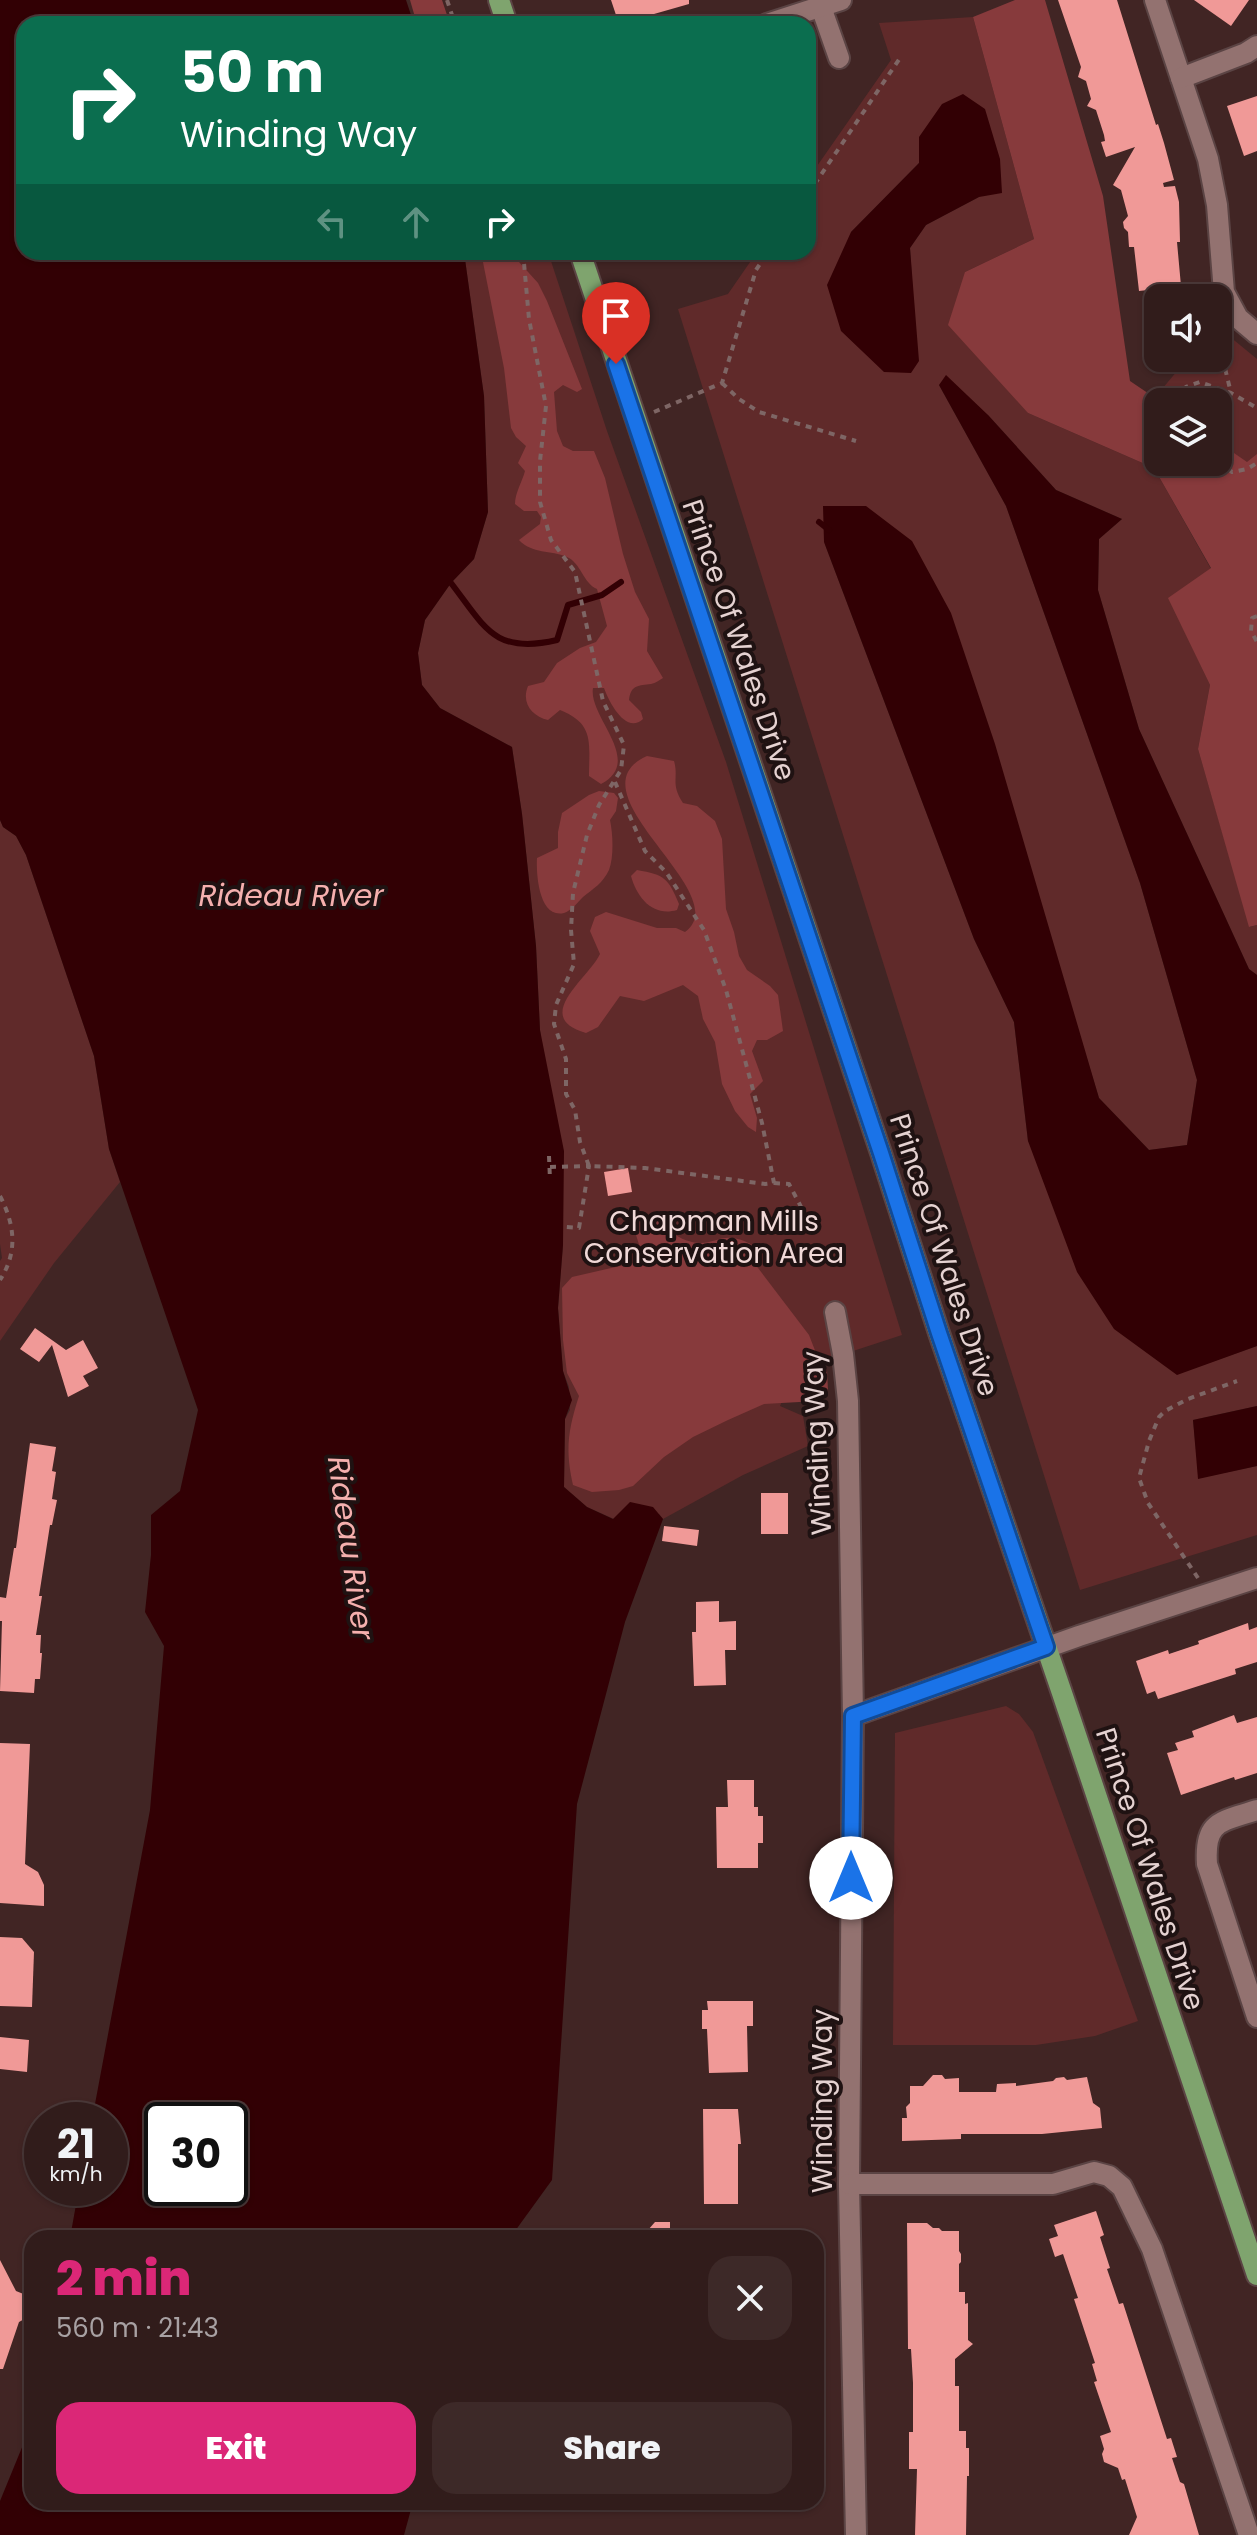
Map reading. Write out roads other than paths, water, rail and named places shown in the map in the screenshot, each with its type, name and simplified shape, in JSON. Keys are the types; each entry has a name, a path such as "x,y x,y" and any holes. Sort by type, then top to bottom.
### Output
{"main road":[{"name":"Prince Of Wales Drive","path":"583,260 944,1348 1257,2275"}],"street":[{"path":"792,16 841,0"},
{"path":"1155,0 1208,159 1217,205 1224,292 1238,318 1257,334"},
{"path":"821,7 839,58"},
{"path":"1181,78 1257,46"},
{"name":"Winding Way","path":"835,1312 848,1401 853,1716 849,2184 856,2535"},
{"path":"853,1716 1046,1647 1257,1578"},
{"path":"1257,1810 1217,1823 1206,1841 1207,1864 1257,2017"},
{"path":"849,2184 1053,2184 1094,2172 1109,2176 1122,2187 1152,2249 1249,2535"}],"water":[{"name":"Rideau River","path":"0,0 406,0 411,16 16,16 16,260 465,260 484,396 488,512 474,559 451,583 425,620 418,653 422,685 440,708 512,747 536,946 540,1030 564,1151 563,1245 558,1308 563,1371 572,1400 565,1419 564,1487 587,1507 613,1519 630,1502 653,1507 663,1519 625,1622 577,1804 552,2180 516,2230 71,2230 76,2206 128,2206 128,2102 95,2102 150,1810 164,1646 145,1612 151,1555 151,1515 180,1491 198,1410 109,1149 94,1056 26,855 16,836 3,827 0,820"},
{"path":"963,94 985,109 1000,159 1002,193 979,197 926,225 910,248 919,361 911,373 884,372 841,331 827,285 851,232 919,163 919,137 942,104"},
{"path":"946,375 988,415 1056,490 1122,519 1099,539 1098,590 1139,729 1249,969 1257,975 1257,1346 1177,1375 1114,1329 1077,1272 1028,1141 1014,1022 974,939 824,542 823,506 866,506 912,541 951,613 995,744 1099,1098 1149,1150 1187,1145 1197,1080 1140,883 1006,506 939,385"},
{"path":"1257,1406 1257,1466 1198,1479 1193,1420"},
{"path":"24,2442 24,2510 411,2510 404,2535 0,2535 0,2501"}],"waterway":[{"path":"819,522 829,530"},
{"path":"451,583 493,634 519,644 536,644 557,640 568,605 602,595 621,582"}],"park label":[{"name":"Chapman Mills Conservation Area","path":"714,1237"}]}
